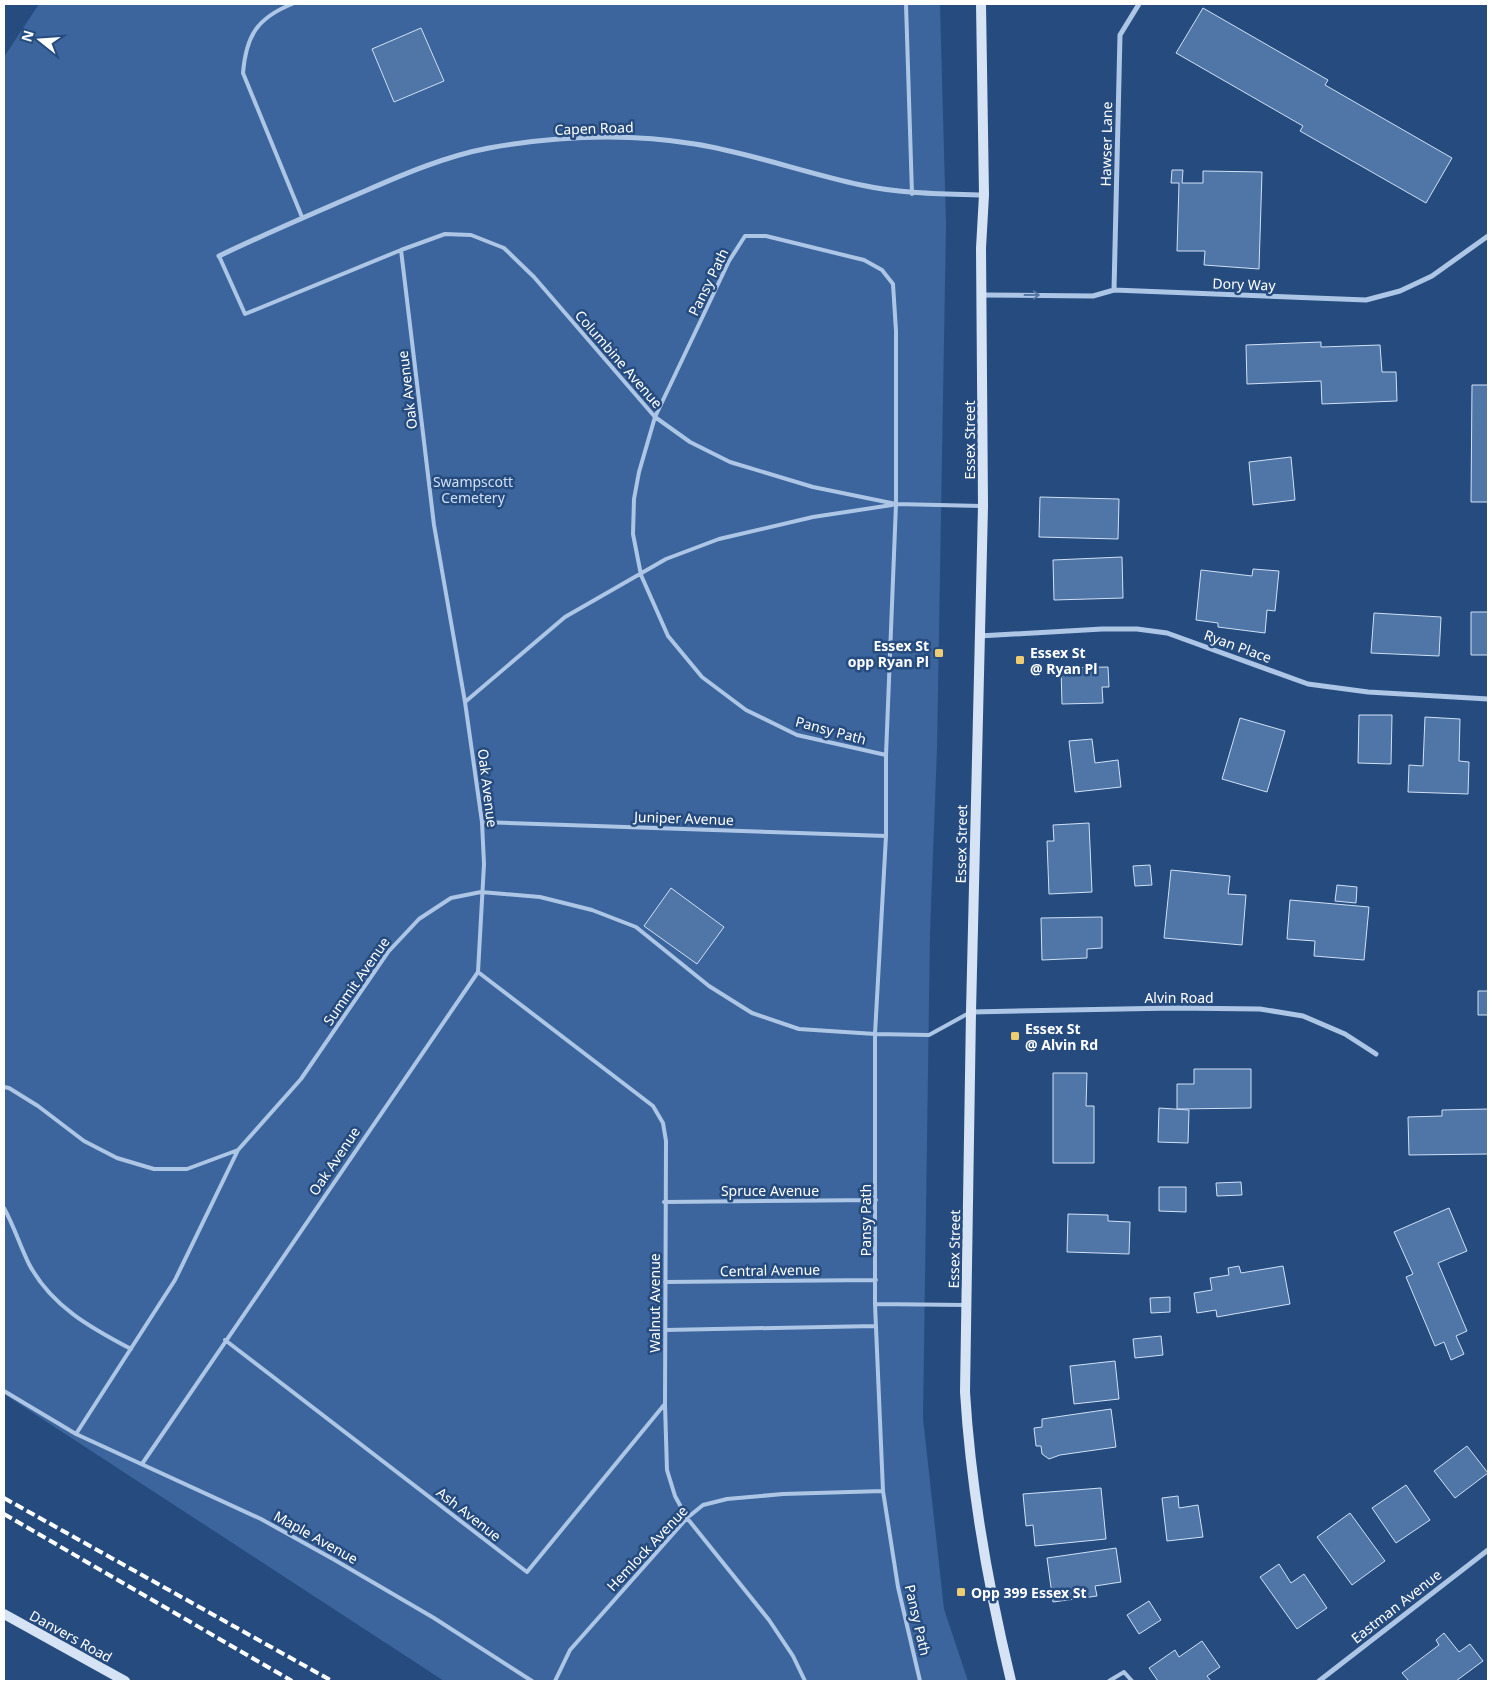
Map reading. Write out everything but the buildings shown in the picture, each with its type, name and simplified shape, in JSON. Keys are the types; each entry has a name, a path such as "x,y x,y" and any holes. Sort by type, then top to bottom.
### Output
{"main road":[{"name":"Essex Street","path":"981,4 984,195 981,248 983,295 983,506 971,1012 965,1392 970,1462 987,1575 1011,1681"},
{"name":"Danvers Road","path":"4,1614 124,1681"}],"street":[{"name":"Hawser Lane","path":"1114,290 1120,35 1139,4"},
{"name":"Capen Road","path":"219,256 414,170 488,148 561,140 643,137 735,151 853,184 912,194 984,195"},
{"name":"Dory Way","path":"983,295 1093,296 1114,290 1366,300 1400,291 1432,276 1488,236"},
{"name":"Ryan Place","path":"979,636 1137,629 1167,633 1308,684 1368,692 1488,699"},
{"name":"Alvin Road","path":"971,1012 1174,1008 1260,1009 1303,1016 1345,1034 1376,1054"},
{"name":"Eastman Avenue","path":"1319,1681 1488,1550"}],"lane":[{"path":"292,4 272,12 256,26 245,50 243,73 302,218"},
{"path":"906,4 912,194"},
{"name":"Columbine Avenue","path":"402,250 445,234 471,235 504,248 534,277 655,417 690,442 730,462 813,487 896,504 983,506"},
{"name":"Pansy Path","path":"886,755 797,735 746,710 702,677 668,636 641,574 633,534 634,499 639,472 655,417 729,261 745,236 766,236 864,260 882,270 893,284 896,331 896,504 886,755 886,836 876,1034 875,1304 883,1491 898,1587 920,1681"},
{"path":"219,256 245,314 402,250"},
{"name":"Oak Avenue","path":"142,1464 478,972 484,864 482,822 465,702 434,525 402,250"},
{"name":"Columbine Avenue","path":"465,702 565,617 666,559 719,539 813,518 896,504"},
{"name":"Juniper Avenue","path":"482,822 886,836"},
{"name":"Summit Avenue","path":"4,1087 9,1088 38,1106 84,1141 117,1158 154,1168 187,1169 238,1150 302,1079 388,952 419,919 451,898 481,892 540,897 592,910 636,927 709,986 752,1013 799,1029 876,1034 929,1034 971,1012"},
{"name":"Walnut Avenue","path":"478,972 653,1106 663,1123 666,1141 664,1202 664,1405 667,1470 675,1496 687,1518 769,1620 793,1656 805,1681"},
{"path":"76,1434 175,1280 238,1150"},
{"name":"Spruce Avenue","path":"664,1202 876,1200"},
{"path":"4,1208 30,1266 59,1304 93,1329 131,1349"},
{"name":"Central Avenue","path":"665,1282 876,1280"},
{"path":"875,1304 967,1305"},
{"path":"665,1330 876,1326"},
{"name":"Ash Avenue","path":"225,1340 527,1572 664,1405"},
{"name":"Maple Avenue","path":"4,1390 76,1434 261,1519 325,1554 434,1618 532,1681"},
{"name":"Hemlock Avenue","path":"555,1681 570,1650 687,1518 703,1505 727,1499 783,1494 883,1491"},
{"path":"1109,1681 1124,1672 1132,1681"}],"green space":[{"name":"Swampscott Cemetery","path":"39,4 940,4 946,224 937,749 930,932 923,1418 944,1609 968,1681 444,1681 4,1394 4,57"}],"railway":[{"path":"4,1498 332,1681"},
{"path":"4,1514 292,1681"}],"place":[{"name":"Essex St opp Ryan Pl","path":"939,653"},
{"name":"Essex St @ Ryan Pl","path":"1020,660"},
{"name":"Essex St @ Alvin Rd","path":"1015,1036"},
{"name":"Opp 399 Essex St","path":"961,1592"}]}
